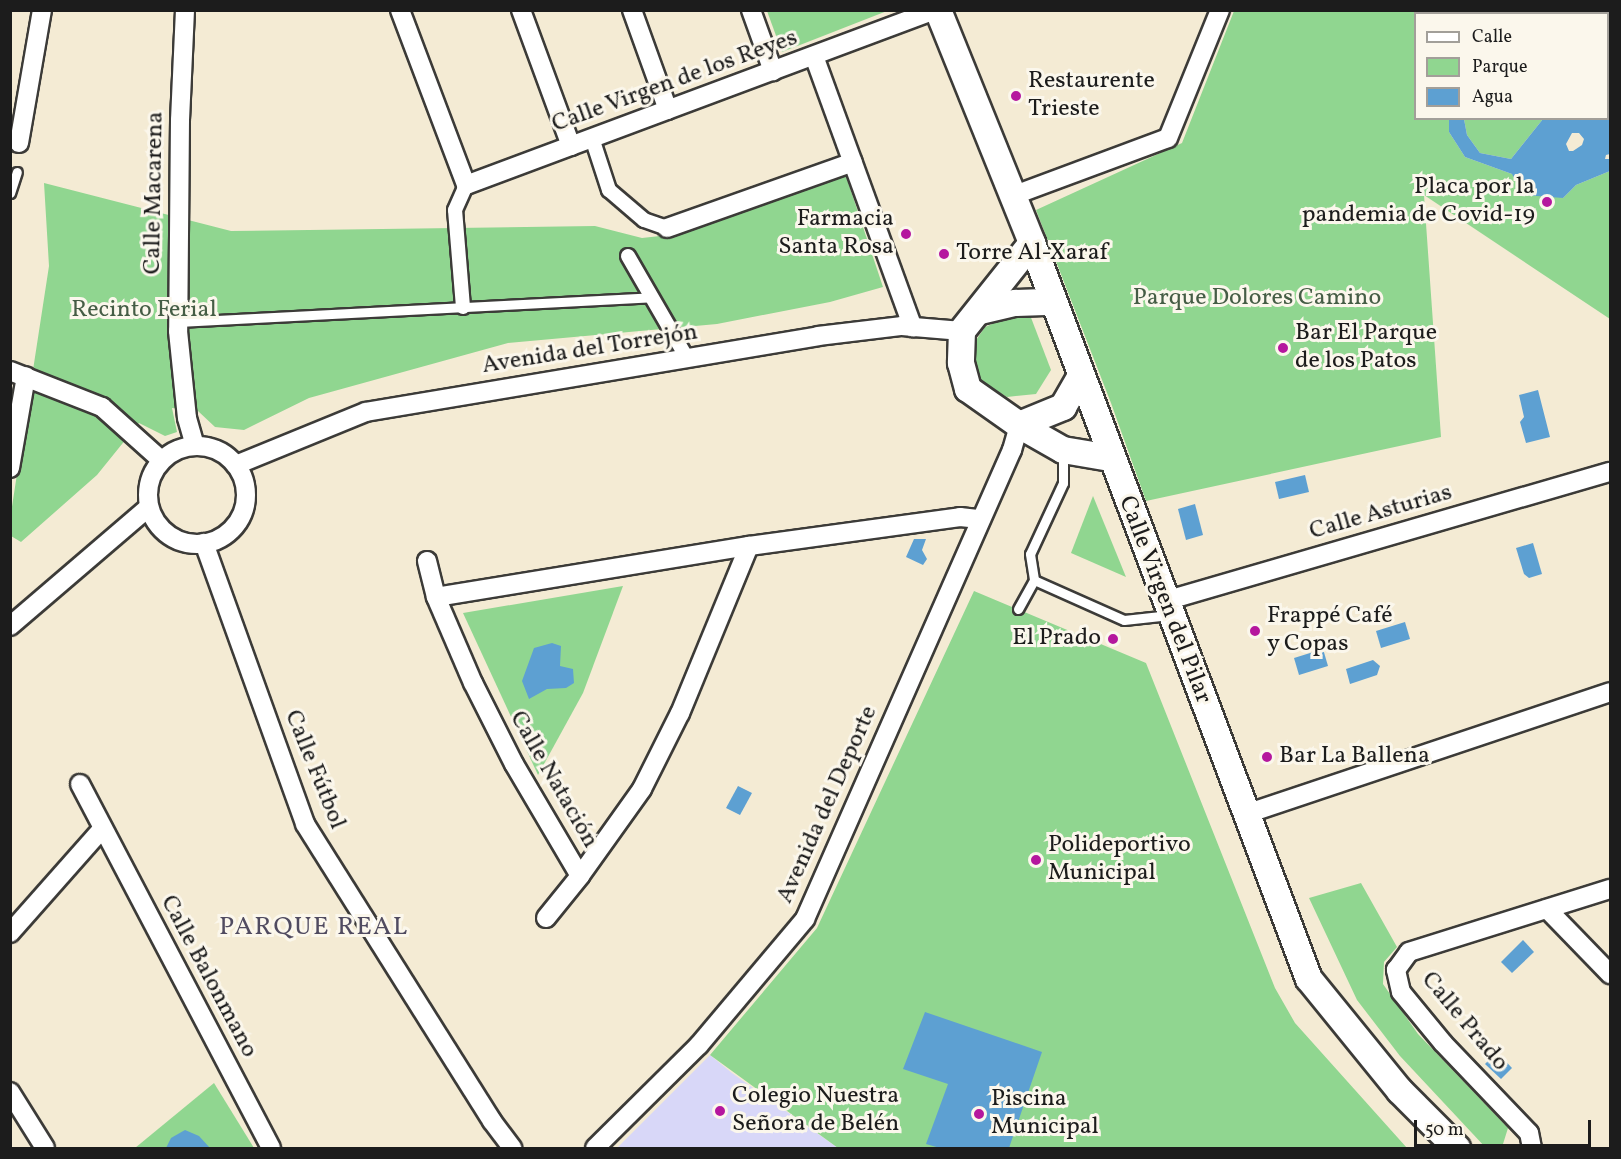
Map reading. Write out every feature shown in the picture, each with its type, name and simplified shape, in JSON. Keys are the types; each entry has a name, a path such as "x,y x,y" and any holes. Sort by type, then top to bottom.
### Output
{"main road":[{"name":"Calle Virgen del Pilar","path":"936,10 1032,243 1309,979 1400,1091 1457,1149"},
{"path":"1032,243 962,331 961,363 968,389 1019,425 1063,450 1111,458"},
{"path":"980,310 1016,303 1053,302"},
{"path":"1019,425 1064,407 1081,376"}],"street":[{"path":"19,142 42,10"},
{"name":"Calle Macarena","path":"185,10 180,120 178,322 187,418 195,446"},
{"path":"400,10 466,185 455,210 463,307"},
{"path":"521,10 571,146"},
{"path":"632,10 668,110"},
{"path":"752,10 773,71"},
{"name":"Calle Virgen de los Reyes","path":"466,185 936,10"},
{"path":"1012,196 1168,138 1220,10"},
{"path":"814,56 913,328"},
{"path":"592,138 609,190 644,220 667,228 853,162"},
{"path":"628,256 687,358"},
{"name":"Avenida del Torrejón","path":"236,465 366,412 818,336 902,326 962,331"},
{"path":"10,468 18,374 102,407 161,460"},
{"name":"Avenida del Deporte","path":"595,1149 699,1045 805,919 1012,450 1019,425"},
{"path":"195,446 208,447 224,454 236,465 244,484 246,501 240,517 220,538 204,543 180,541 165,533 156,523 149,507 148,491 152,475 161,460 178,449 195,446"},
{"name":"Calle Asturias","path":"1168,608 1611,472"},
{"path":"10,626 149,507"},
{"path":"436,597 749,546 960,517 980,519"},
{"name":"Calle Fútbol","path":"204,543 305,824 492,1121 512,1149"},
{"name":"Calle Natación","path":"427,561 436,597 473,683 514,764 580,876 642,789 680,712 749,546"},
{"path":"1246,814 1611,692"},
{"name":"Calle Balonmano","path":"80,784 271,1149"},
{"path":"10,933 102,829"},
{"path":"546,918 580,876"},
{"name":"Calle Prado","path":"1532,1149 1529,1133 1443,1043 1401,992 1396,970 1409,952 1611,888"},
{"path":"1547,909 1611,974"},
{"path":"10,1092 45,1149"}],"lane":[{"path":"10,193 17,172"},
{"path":"178,322 652,297"},
{"path":"1018,609 1034,580 1030,554 1063,483 1063,450"},
{"path":"1034,580 1124,620 1168,608"}],"shaded area":[{"name":"Colegio Nuestra Señora de Belén","path":"710,1055 732,1073 838,1148 617,1148"}],"green space":[{"path":"887,10 782,52 767,11"},
{"name":"Parque Dolores Camino","path":"1234,11 1610,11 1610,96 1609,12 1414,12 1414,120 1449,120 1449,132 1465,157 1512,174 1563,198 1576,185 1610,171 1610,319 1424,195 1441,437 1146,501 1111,403 1036,210 1182,143"},
{"path":"1464,120 1542,120 1511,159 1480,153 1467,135"},
{"name":"Recinto Ferial","path":"845,173 883,287 830,302 717,324 508,343 309,398 244,430 215,427 198,411 172,408 177,432 165,436 139,423 97,475 21,542 11,536 11,513 49,266 44,183 231,231 595,226 642,238 669,235"},
{"path":"1030,315 1051,370 1036,394 1007,397 978,380 972,346 985,327 1006,318"},
{"path":"1093,496 1126,577 1071,553"},
{"path":"623,586 583,693 538,775 463,613"},
{"name":"Polideportivo Municipal","path":"974,591 1146,663 1275,988 1295,1023 1407,1148 838,1148 710,1055 817,928"},
{"path":"1361,883 1397,947 1384,962 1383,984 1418,1034 1508,1128 1503,1144 1486,1148 1400,1056 1357,1000 1309,898"},
{"path":"214,1083 254,1148 135,1148"}],"water":[{"path":"1610,116 1610,154 1606,155 1605,159 1610,159 1610,171 1576,185 1563,198 1523,195 1512,174 1465,157 1449,132 1449,120 1464,120 1467,135 1480,153 1511,159 1542,120 1609,120","holes":["1572,133 1579,133 1584,139 1582,145 1569,151 1566,144"]},
{"path":"1538,390 1550,437 1526,443 1520,422 1524,417 1519,395"},
{"path":"1305,475 1309,492 1279,499 1275,482"},
{"path":"1195,504 1203,535 1186,540 1178,509"},
{"path":"914,539 926,539 922,550 927,559 923,565 906,557"},
{"path":"1533,543 1542,574 1529,578 1524,574 1516,548"},
{"path":"1405,622 1410,639 1381,648 1376,631"},
{"path":"552,643 561,646 560,666 573,669 574,683 566,688 547,689 529,699 522,681 534,648"},
{"path":"1323,649 1328,666 1299,675 1294,658"},
{"path":"1373,660 1380,666 1377,675 1350,684 1346,669"},
{"path":"738,786 752,793 740,815 726,808"},
{"path":"1523,940 1534,952 1512,973 1501,962"},
{"name":"Piscina Municipal","path":"925,1012 1042,1052 1009,1148 940,1148 926,1144 948,1084 903,1069"},
{"path":"1497,1052 1512,1068 1501,1079 1485,1064"},
{"path":"185,1130 199,1136 210,1148 166,1148 171,1138"}],"place":[{"name":"Restaurente Trieste","path":"1016,96"},
{"name":"Placa por la pandemia de Covid-19","path":"1547,202"},
{"name":"Farmacia Santa Rosa","path":"906,234"},
{"name":"Torre Al-Xaraf","path":"944,254"},
{"name":"Bar El Parque de los Patos","path":"1283,348"},
{"name":"Frappé Café y Copas","path":"1255,631"},
{"name":"El Prado","path":"1113,639"},
{"name":"Bar La Ballena","path":"1267,757"},
{"name":"Polideportivo Municipal","path":"1036,860"},
{"name":"Colegio Nuestra Señora de Belén","path":"720,1111"},
{"name":"Piscina Municipal","path":"979,1114"}],"district":[{"name":"PARQUE REAL","path":"314,928"}]}
